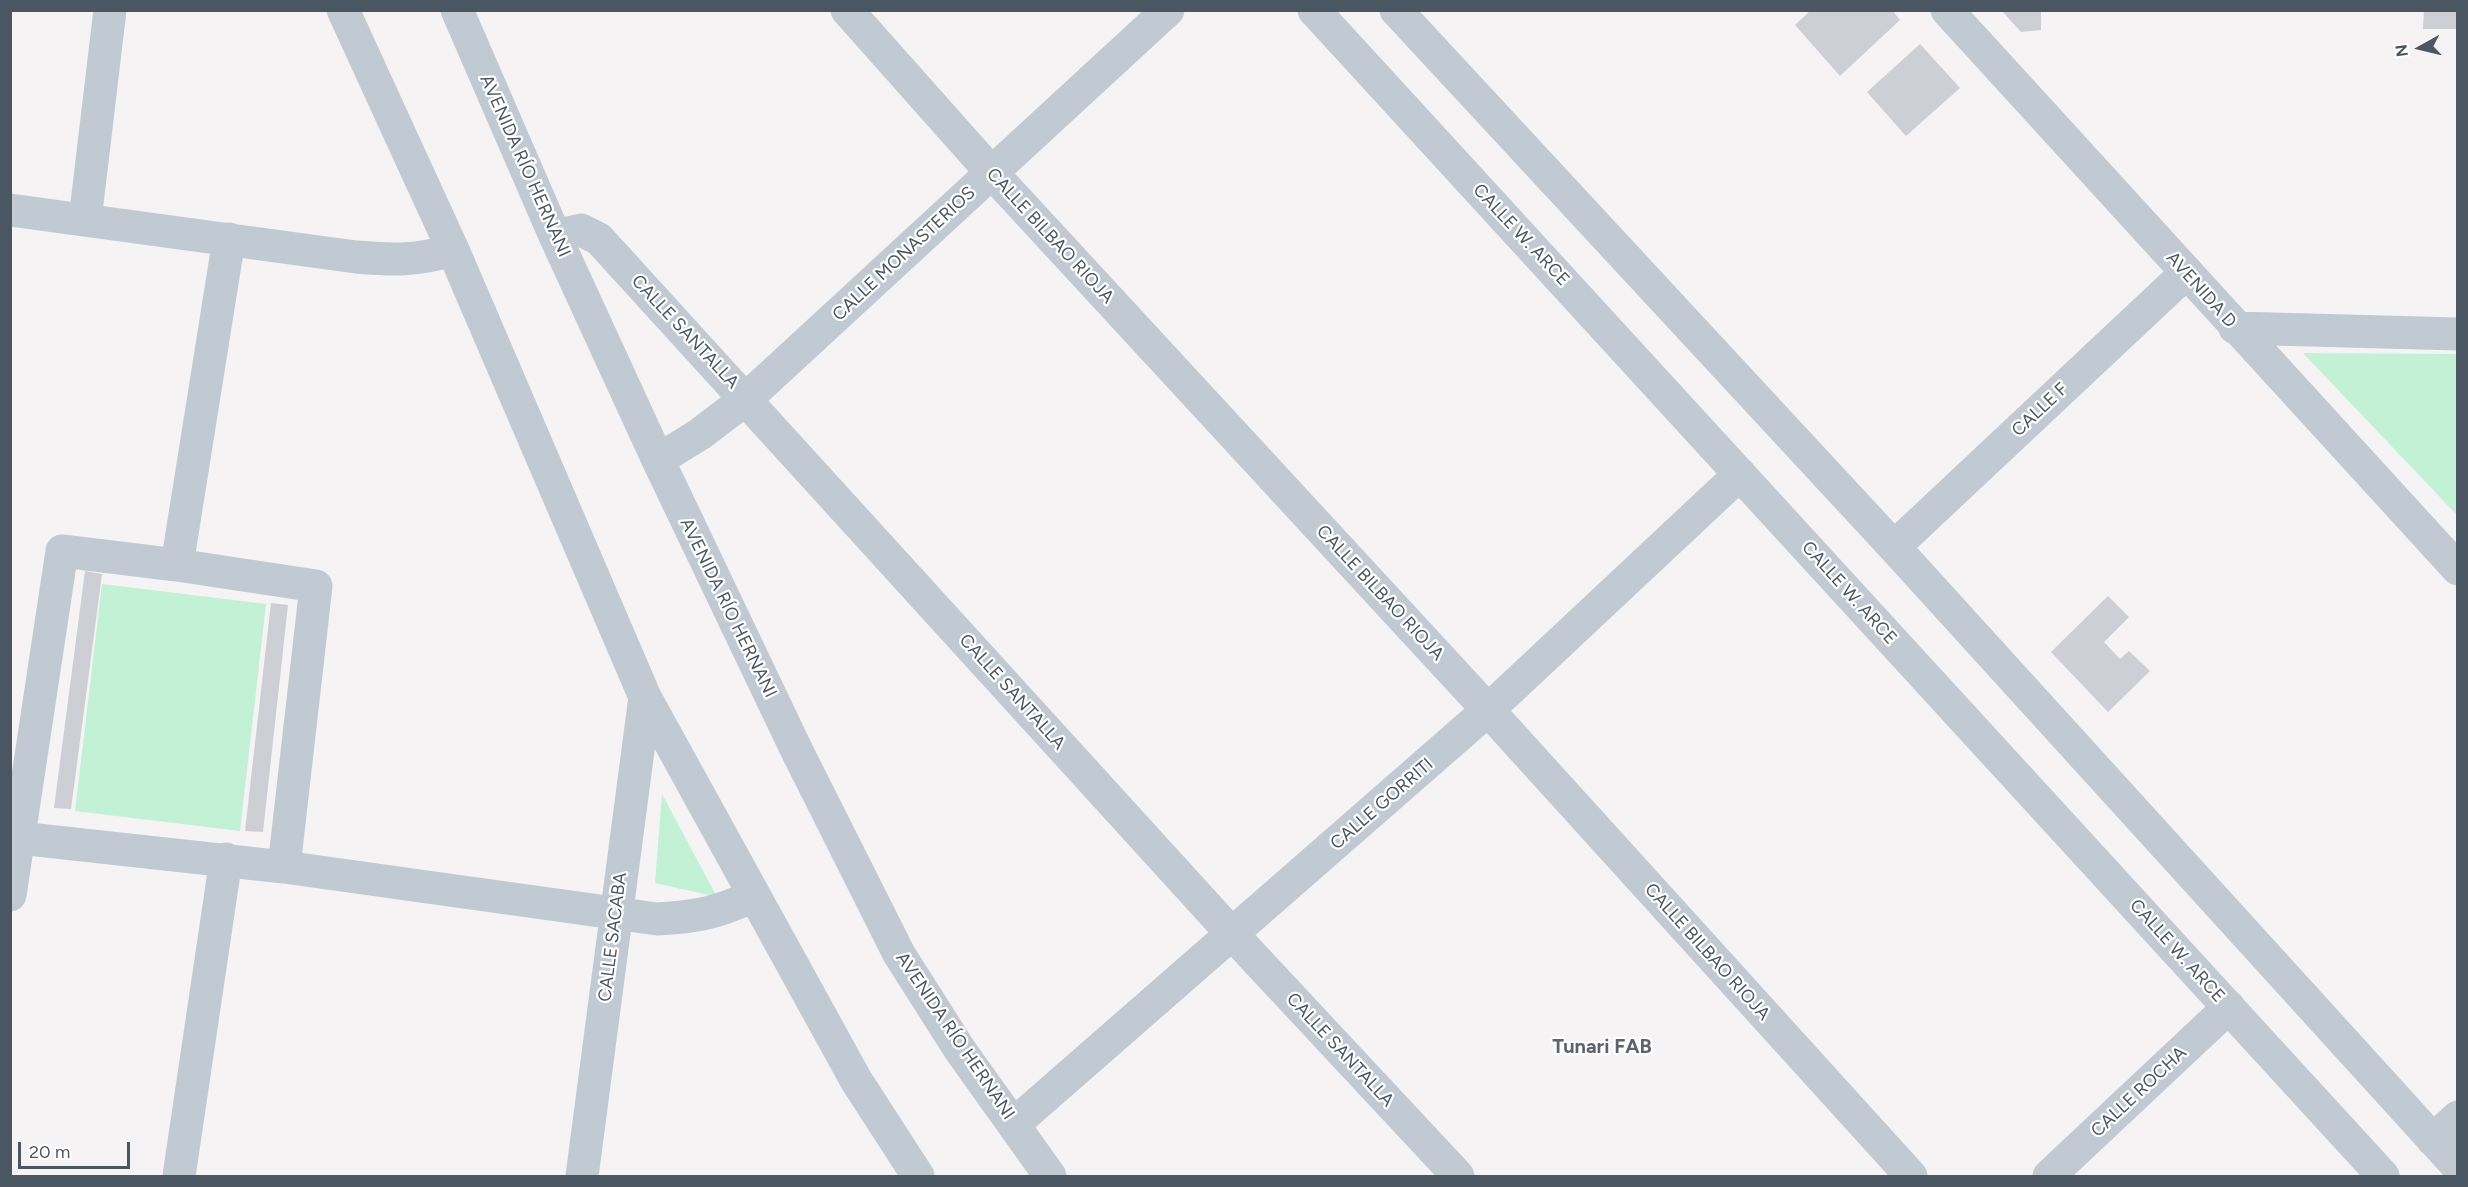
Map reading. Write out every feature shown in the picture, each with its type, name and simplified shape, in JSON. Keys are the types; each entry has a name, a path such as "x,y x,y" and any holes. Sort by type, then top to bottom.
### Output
{"street":[{"path":"85,220 110,10"},
{"path":"343,10 453,250 645,697 856,1080 918,1176"},
{"name":"AVENIDA RÍO HERNANI","path":"457,10 555,236 658,460 797,751 899,954 960,1050 1050,1176"},
{"name":"CALLE BILBAO RIOJA","path":"847,10 992,173 1488,710 1911,1176"},
{"name":"CALLE MONASTERIOS","path":"658,460 700,434 746,399 1168,10"},
{"name":"CALLE W. ARCE","path":"1314,10 2383,1176"},
{"path":"1396,10 1894,546 2457,1167"},
{"name":"AVENIDA D","path":"1947,10 2457,569"},
{"path":"10,210 356,257 392,260 425,258 453,250"},
{"name":"CALLE SANTALLA","path":"555,236 581,230 599,239 1233,935 1458,1176"},
{"path":"177,565 230,239"},
{"name":"CALLE F","path":"1894,546 2186,273"},
{"path":"2235,328 2457,334"},
{"name":"CALLE GORRITI","path":"1014,1124 1488,710 1740,474"},
{"path":"10,895 15,837 62,551 177,565 316,586 284,867"},
{"name":"CALLE SACABA","path":"582,1176 645,697"},
{"path":"15,837 225,859 657,919 697,917 753,896"},
{"path":"179,1176 225,859"},
{"name":"CALLE ROCHA","path":"2049,1176 2229,1007"},
{"path":"2433,1140 2457,1117"}],"green space":[{"path":"2303,353 2457,354 2457,515"},
{"path":"102,584 266,604 240,831 75,811"},
{"path":"662,794 717,897 655,883"}],"building":[{"path":"1811,10 1892,10 1900,20 1840,76 1795,25"},
{"path":"2001,10 2041,10 2041,30 2021,32"},
{"path":"2424,10 2458,10 2458,29 2423,29"},
{"path":"1920,44 1960,88 1906,136 1867,92"},
{"path":"85,571 102,574 71,809 54,808"},
{"path":"2108,596 2129,617 2104,642 2120,659 2129,651 2150,671 2108,712 2051,652"},
{"path":"271,603 288,605 263,832 245,831"}],"district":[{"name":"Tunari FAB","path":"1602,1047"}]}
